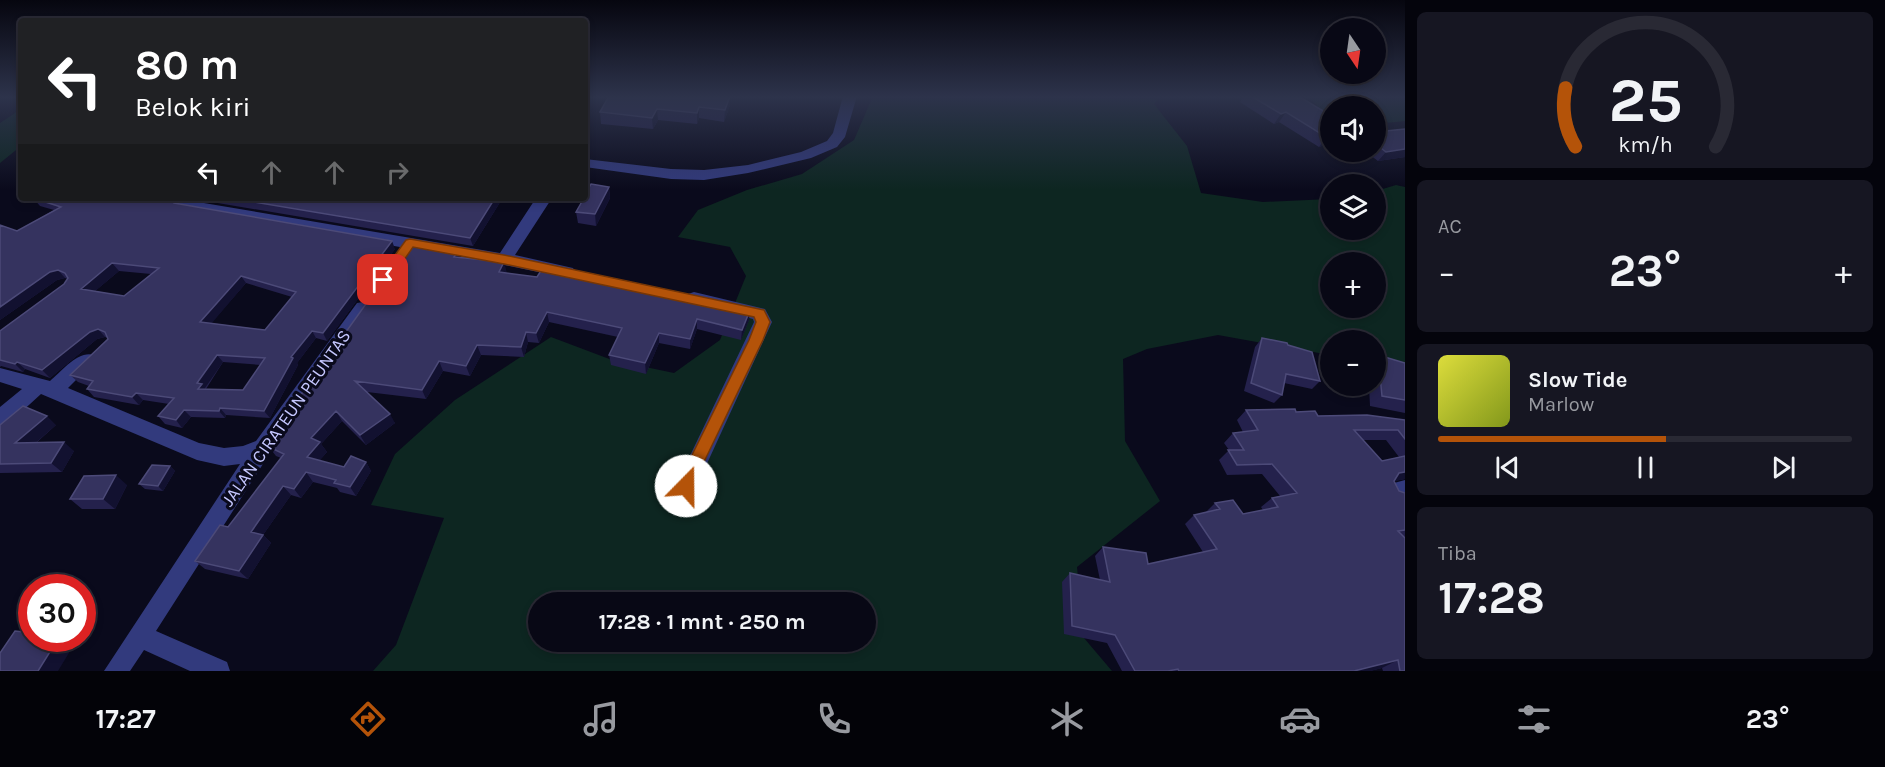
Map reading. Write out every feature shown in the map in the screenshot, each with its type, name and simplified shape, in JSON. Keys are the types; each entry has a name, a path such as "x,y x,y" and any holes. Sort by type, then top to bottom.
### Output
{"street":[{"path":"588,163 671,174 704,175 748,169 797,157 832,144 843,127"},
{"path":"504,259 542,201"},
{"path":"180,204 504,259 584,276"},
{"path":"396,262 410,243"},
{"name":"JALAN CIRATEUN PEUNTAS","path":"116,671 263,447 375,291"},
{"path":"675,294 748,310 759,314 763,322 686,486"},
{"path":"0,419 104,346"},
{"path":"0,375 45,389 197,451 224,457 245,455 263,447"},
{"path":"140,636 218,671"}],"green space":[{"path":"0,127 18,127 18,148 0,163"},
{"path":"859,127 1172,127 1187,146 1201,193 1263,202 1320,199 1320,240 1386,240 1386,188 1396,185 1405,187 1405,382 1386,373 1386,330 1320,330 1320,353 1218,335 1147,349 1123,359 1125,441 1160,501 1077,567 1084,638 1112,671 373,671 396,645 444,518 371,505 395,454 455,400 551,337 612,360 674,373 720,340 746,276 730,247 678,237 698,210 747,190 802,174 854,140"}],"building":[{"path":"1311,127 1320,127 1320,133"},
{"path":"1405,129 1405,149 1386,152 1386,131"},
{"path":"591,184 609,187 595,214 576,212 582,201 588,201 588,190"},
{"path":"42,201 171,201 392,241 323,333 312,331 291,357 293,358 264,411 220,408 219,411 184,410 176,420 158,416 174,398 136,393 132,397 87,389 93,381 70,375 108,339 105,332 98,329 90,332 42,370 17,362 15,364 0,360 0,331 64,284 68,278 65,273 58,270 50,272 0,307 0,225 17,231 61,207","holes":["112,263 159,268 124,296 81,289","241,276 296,292 265,330 200,322","217,355 265,358 243,390 198,389 202,384 197,383"]},
{"path":"248,201 493,201 470,238"},
{"path":"411,241 459,250 454,257 504,262 499,272 537,277 544,266 750,310 742,330 697,319 690,339 659,333 645,363 609,355 622,328 547,312 536,333 526,332 521,347 477,345 466,366 439,361 422,390 355,381 390,414 360,435 336,411 311,438 320,442 307,457 344,467 351,456 366,462 350,487 334,483 336,480 306,472 294,489 283,486 251,532 263,535 239,571 195,561 220,525 228,527 284,454 269,447 294,421 286,417 293,410 290,410"},
{"path":"1262,338 1287,343 1312,352 1320,381 1286,374 1282,395 1251,383"},
{"path":"1386,357 1405,363 1405,400 1382,396 1386,396"},
{"path":"23,406 47,416 15,443 64,442 51,463 0,464 0,425"},
{"path":"1295,409 1296,412 1315,411 1318,416 1367,415 1405,420 1405,439 1398,430 1354,430 1382,461 1405,456 1405,472 1399,473 1394,481 1399,491 1405,493 1405,530 1398,531 1405,538 1405,671 1400,671 1398,660 1354,671 1179,671 1178,669 1135,671 1115,635 1072,626 1070,573 1110,582 1103,547 1146,553 1148,564 1217,549 1194,515 1220,509 1215,503 1233,500 1243,514 1278,507 1272,498 1297,493 1272,464 1237,465 1228,450 1244,450 1233,433 1258,430 1246,410"},
{"path":"152,465 170,466 158,486 139,484"},
{"path":"116,475 103,499 70,499 84,476"},
{"path":"15,631 18,631 18,652 50,652 38,671 0,671 0,653"}],"route":[{"path":"383,280 410,243 504,259 759,314 763,322 756,340 686,486"}]}
